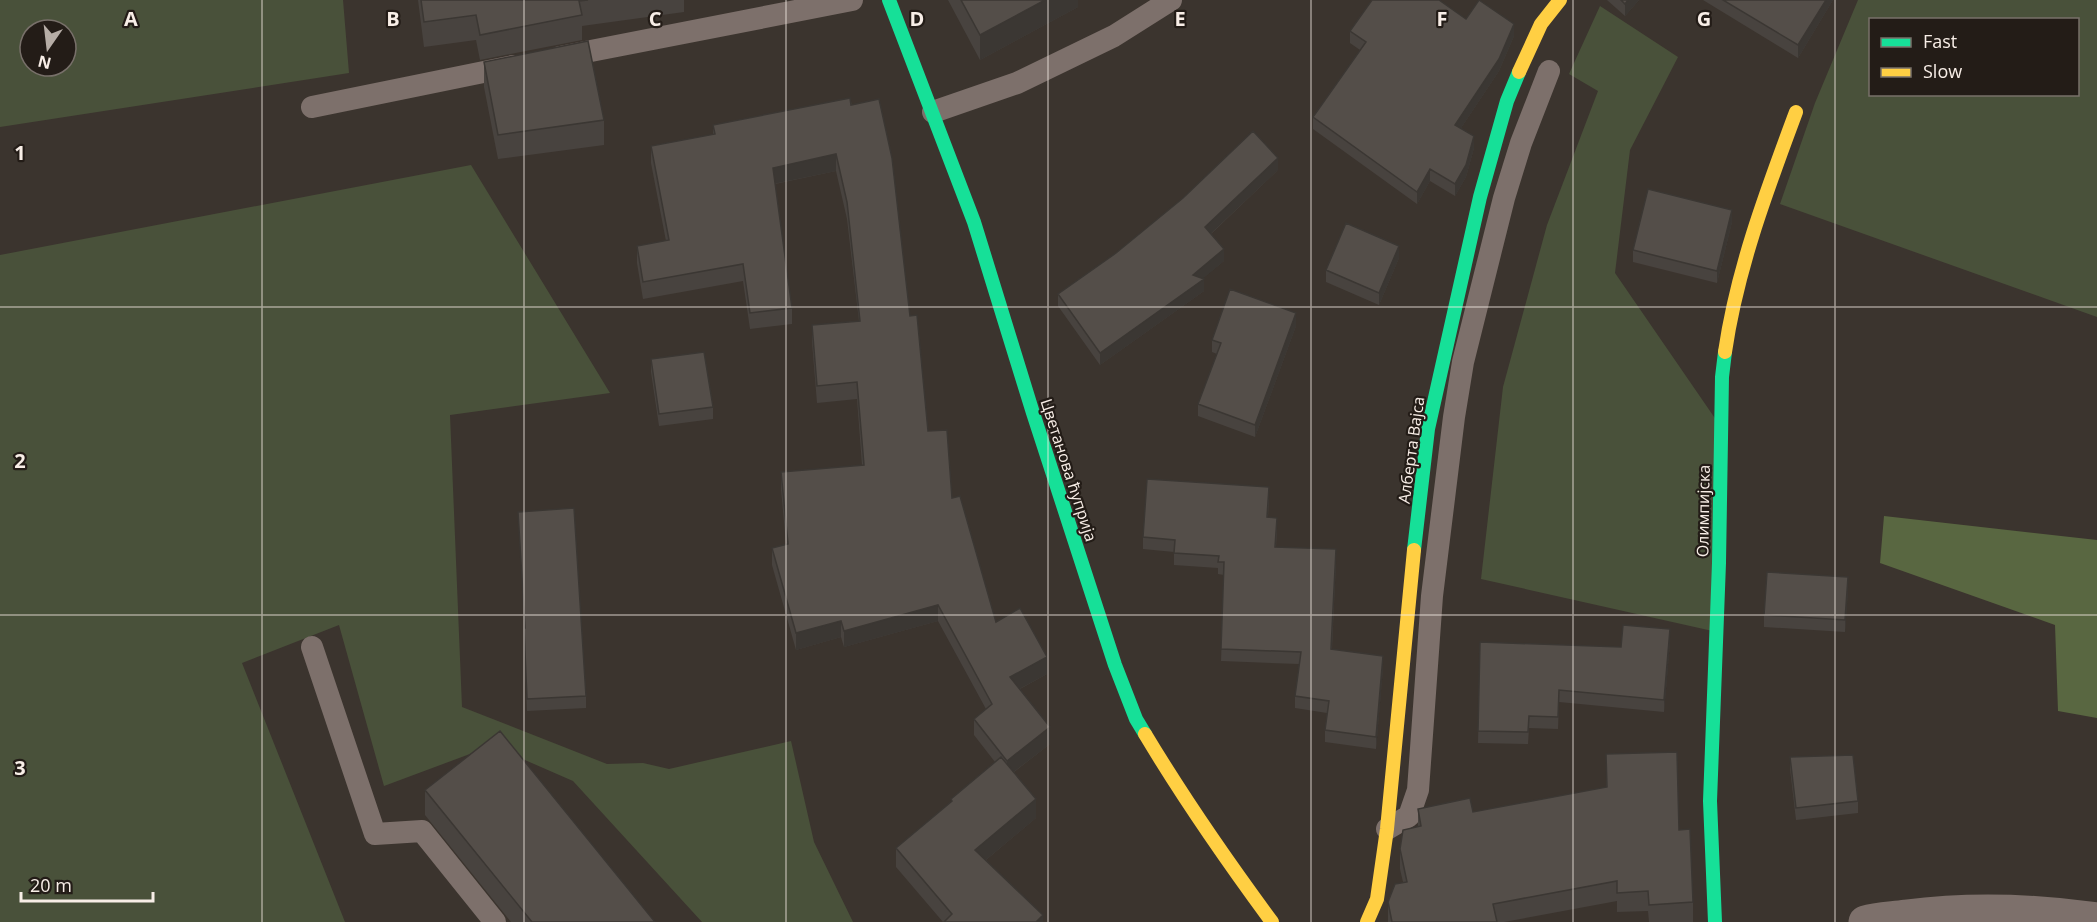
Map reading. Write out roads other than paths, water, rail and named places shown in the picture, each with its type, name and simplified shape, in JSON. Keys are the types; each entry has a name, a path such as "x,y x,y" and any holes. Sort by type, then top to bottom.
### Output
{"street":[{"name":"Цветанова ћуприја","path":"889,0 974,222 1040,435 1128,700 1146,738 1167,771 1232,868 1272,922"},
{"name":"Алберта Вајса","path":"1367,922 1377,899 1387,829 1412,566 1428,429 1435,395 1480,196 1507,101 1541,24 1560,0"},
{"name":"Олимпијска","path":"1715,922 1710,801 1719,563 1722,377 1730,318 1744,262 1764,197 1796,112"},
{"path":"1865,922 1921,914 1970,911 2035,913 2097,919"}],"lane":[{"path":"312,107 640,40 852,0"},
{"path":"933,112 1017,83 1114,36 1170,0"},
{"path":"1387,829 1409,816 1418,790 1429,618 1463,362 1504,198 1521,143 1549,71"},
{"path":"312,647 375,834 422,831 495,922"}]}
